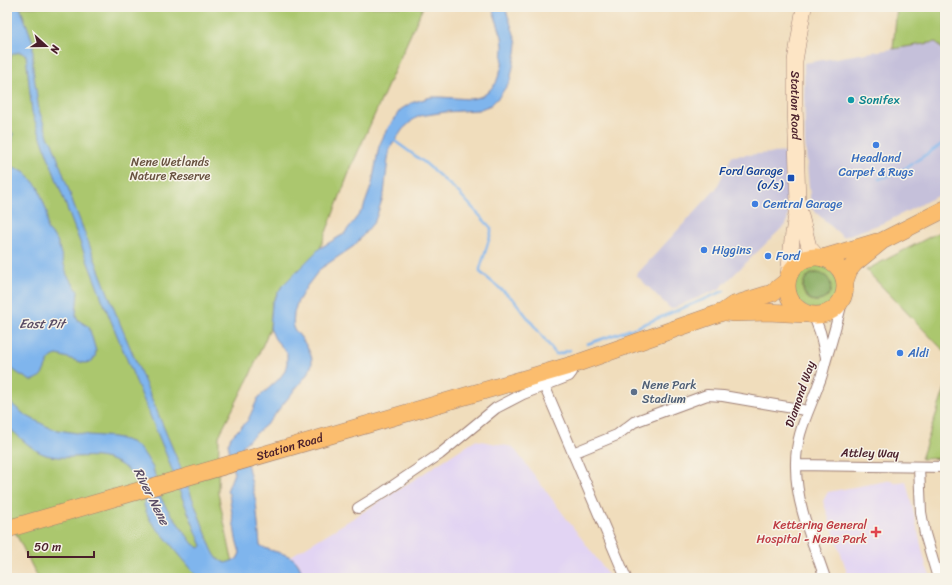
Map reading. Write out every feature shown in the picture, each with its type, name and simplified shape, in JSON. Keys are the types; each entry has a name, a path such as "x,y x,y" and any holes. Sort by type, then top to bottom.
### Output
{"highway":[{"path":"845,281 849,270 855,263 882,241 945,209"},
{"path":"820,257 836,265 842,272 845,281 845,290 843,298 833,310 824,315 809,315 797,309 787,294 787,278 793,268 808,258 820,257 882,241"},
{"name":"Station Road","path":"7,529 371,425 572,365 723,312 733,305 772,293 787,278"},
{"name":"Station Road","path":"723,312 768,312 809,315"}],"main road":[{"name":"Station Road","path":"787,278 798,204 795,62 804,7"},
{"name":"Station Road","path":"798,204 809,247 820,257"}],"street":[{"name":"Diamond Way","path":"825,578 806,522 799,495 796,465 800,430 820,381 843,298"},
{"name":"Diamond Way","path":"809,315 820,332 826,357"},
{"path":"358,508 440,454 496,408 523,394 569,376 572,372 572,365"},
{"path":"544,385 626,578"},
{"path":"573,453 617,435 634,422 707,395 723,396 807,411"},
{"name":"Attley Way","path":"796,465 945,467"},
{"path":"919,467 921,512 925,534 938,578"}],"shaded area":[{"path":"936,42 945,52 945,192 886,222 843,237 811,208 805,142 804,63"},
{"path":"787,152 790,196 787,223 719,289 671,309 636,275 716,189 732,156"},
{"path":"475,440 513,447 611,578 303,578 299,564 291,556 378,503"},
{"name":"Kettering General Hospital - Nene Park","path":"892,480 894,483 906,481 926,566 931,577 849,578 823,501 828,492"}],"green space":[{"name":"Nene Wetlands Nature Reserve","path":"7,7 423,7 352,165 320,248 282,286 272,303 270,328 250,375 219,436 218,493 231,555 237,574 229,578 38,578 7,516"},
{"path":"897,7 945,7 945,52 936,42 893,49"},
{"path":"945,229 945,352 866,270"},
{"path":"813,265 819,265 825,267 834,275 838,286 835,298 830,304 823,308 813,309 805,307 799,301 795,293 794,285 796,276 803,270","holes":["813,273 818,273 827,297 820,301 814,301 808,299 803,289 803,283"]},
{"path":"817,273 827,277 831,287 827,297 817,301 807,297 803,287 807,277"},
{"path":"945,388 945,458 921,459"}],"water":[{"name":"River Nene","path":"7,7 20,7 33,42 33,69 39,110 49,139 52,142 74,205 116,314 180,466 211,547 217,557 226,563 237,559 240,553 236,539 229,494 227,491 234,473 228,444 231,437 248,420 258,398 279,379 285,371 287,363 287,353 275,339 270,328 272,303 282,286 320,248 344,234 363,209 372,184 379,146 386,131 400,110 411,103 431,97 470,99 480,97 487,93 496,83 502,66 503,46 502,37 492,7 505,7 517,43 510,81 499,97 491,105 478,110 445,112 420,116 414,119 403,129 390,148 384,194 375,221 354,246 320,269 307,286 297,303 294,313 293,328 302,339 312,358 309,372 268,423 243,445 256,502 260,545 270,550 287,555 296,561 300,567 303,578 199,578 151,522 144,505 145,499 140,484 125,468 112,460 102,458 55,457 46,455 30,446 7,426 7,400 25,415 52,429 89,435 115,437 131,442 145,455 153,468 161,498 166,507 193,544 200,548 202,546 102,299 32,113 26,55 20,52 12,54 7,70"},
{"name":"East Pit","path":"7,126 13,134 8,165 24,171 38,187 47,212 47,229 57,240 67,275 78,291 76,315 78,320 89,327 96,351 95,357 91,362 84,363 58,355 54,356 49,360 40,377 31,381 7,365"}],"waterway":[{"path":"392,139 425,163 459,193 491,228 491,233 480,272 514,300 556,354 570,350"},
{"path":"879,179 904,169 945,142"},
{"path":"587,344 637,327 724,291"}],"place":[{"name":"Sonifex","path":"851,100"},
{"name":"Headland Carpet & Rugs","path":"876,145"},
{"name":"Ford Garage (o/s)","path":"791,178"},
{"name":"Central Garage","path":"755,204"},
{"name":"Higgins","path":"704,250"},
{"name":"Ford","path":"768,256"},
{"name":"Aldi","path":"900,353"},
{"name":"Nene Park Stadium","path":"634,392"},
{"name":"Kettering General Hospital - Nene Park","path":"876,532"}]}
